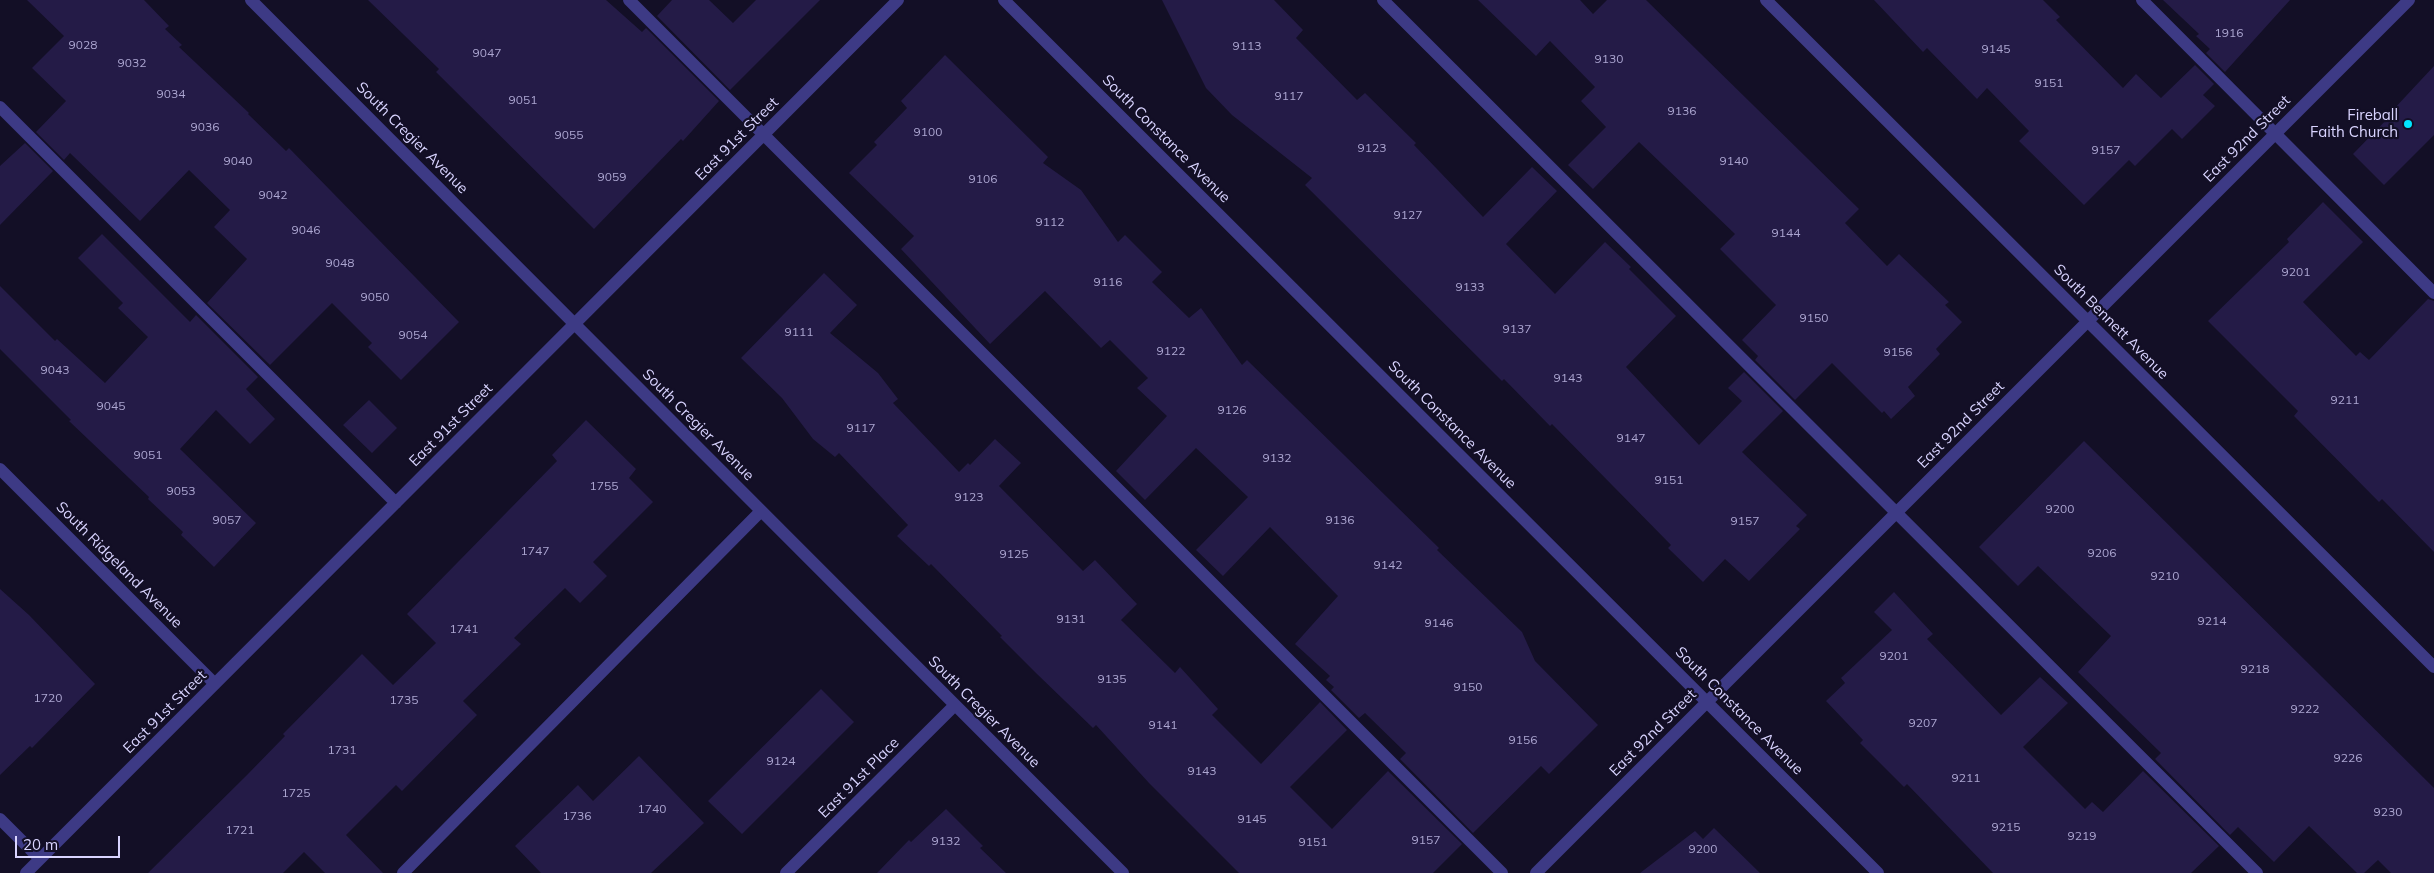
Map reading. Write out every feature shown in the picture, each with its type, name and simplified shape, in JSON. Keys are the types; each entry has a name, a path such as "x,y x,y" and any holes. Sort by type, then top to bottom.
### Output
{"street":[{"name":"South Cregier Avenue","path":"251,0 1123,873"},
{"path":"629,0 1502,873"},
{"name":"East 91st Street","path":"26,873 898,0"},
{"name":"South Constance Avenue","path":"1004,0 1878,873"},
{"path":"1383,0 2257,873"},
{"name":"South Bennett Avenue","path":"1766,0 2434,667"},
{"path":"2142,0 2434,293"},
{"name":"East 92nd Street","path":"1536,873 2409,0"},
{"path":"0,107 396,503"},
{"name":"South Ridgeland Avenue","path":"0,469 215,684"},
{"path":"403,873 761,511"},
{"name":"East 91st Place","path":"786,873 955,705"},
{"path":"0,819 40,859"}],"building":[{"path":"27,0 144,0 169,26 165,29 182,45 179,47 286,151 289,148 459,322 401,380 368,347 372,343 332,303 270,365 207,303 247,259 214,227 230,210 189,170 140,221 70,153 64,160 36,132 66,101 32,68 64,36"},
{"path":"368,0 606,0 642,32 646,28 719,101 683,141 681,139 594,229 436,72 439,69"},
{"path":"672,0 709,0 733,23 756,0 820,0 730,90 657,16"},
{"path":"1162,0 1274,0 1303,30 1296,38 1357,100 1365,93 1416,143 1414,145 1483,217 1532,167 1557,191 1506,244 1555,294 1605,242 1631,267 1629,269 1676,316 1626,367 1699,445 1742,401 1728,388 1744,372 1783,411 1742,452 1807,515 1796,526 1800,529 1749,581 1725,559 1703,582 1668,548 1671,545 1552,424 1550,426 1504,379 1502,381 1305,185 1312,178 1232,115 1206,88"},
{"path":"1478,0 1580,0 1593,14 1607,0 1646,0 1859,209 1845,223 1887,266 1899,254 1949,302 1945,305 1962,322 1936,349 1940,354 1908,387 1915,396 1891,419 1884,411 1882,413 1832,363 1795,400 1755,360 1758,356 1742,340 1776,305 1720,249 1735,234 1639,142 1593,189 1568,165 1606,127 1581,101 1595,87 1550,41 1536,56"},
{"path":"1874,0 2043,0 2060,17 2056,20 2123,88 2136,74 2161,98 2195,65 2214,84 2203,95 2215,106 2182,139 2172,129 2135,166 2129,160 2084,205 2019,141 2029,131 1987,88 1977,99 1927,48 1923,52"},
{"path":"2163,0 2290,0 2225,72 2206,53 2210,49 2196,36 2199,34"},
{"path":"945,55 1048,157 1043,163 1081,190 1118,242 1125,235 1162,272 1152,282 1189,318 1201,308 1242,365 1247,360 1522,632 1535,661 1598,725 1549,774 1541,766 1473,833 1400,759 1406,753 1365,713 1359,718 1331,690 1334,687 1326,680 1330,676 1295,644 1338,596 1270,527 1223,576 1196,550 1248,497 1196,448 1145,500 1116,471 1167,416 1137,388 1148,378 1110,340 1101,348 1045,291 990,344 901,249 914,236 849,173 877,145 874,142 907,108 901,101"},
{"name":"Fireball Faith Church","path":"2434,66 2434,135 2384,185 2353,154 2393,113 2392,111"},
{"path":"25,143 53,171 0,225 0,166"},
{"path":"2323,202 2363,242 2303,302 2356,356 2360,352 2369,360 2428,299 2434,301 2434,552 2382,499 2379,502 2294,416 2298,411 2208,321 2289,242 2287,239"},
{"path":"102,234 190,322 196,315 258,377 246,389 275,419 250,444 216,410 180,449 256,523 214,567 181,535 183,532 148,499 149,497 69,421 71,420 0,349 0,286 55,341 57,339 105,383 148,337 118,308 123,303 78,258"},
{"path":"824,273 857,305 830,333 878,373 898,399 893,403 959,472 968,463 970,465 995,439 1021,463 999,486 1083,571 1095,560 1137,604 1121,620 1175,673 1180,667 1218,709 1212,715 1261,764 1320,702 1347,730 1290,787 1332,829 1388,771 1462,844 1433,873 1239,873 1149,783 1096,725 1093,728 1000,637 1002,636 931,564 929,566 897,536 908,525 839,453 835,457 813,439 782,398 741,358"},
{"path":"369,400 397,428 372,453 343,425"},
{"path":"586,420 636,469 629,478 653,502 593,562 607,576 580,603 565,588 514,638 521,644 463,701 477,715 402,791 396,785 346,835 383,873 325,873 304,852 283,873 148,873 247,775 285,736 283,734 362,654 393,685 436,643 407,614 557,461 552,455"},
{"path":"2084,441 2434,788 2434,873 2391,873 2378,860 2364,873 2357,873 2309,826 2274,862 2238,827 2230,835 2155,759 2161,753 2078,672 2111,636 2038,566 2018,586 1979,547"},
{"path":"0,589 29,615 95,684 32,748 30,746 0,775"},
{"path":"1894,592 1933,634 1927,639 2001,715 2040,677 2068,703 2023,747 2085,809 2092,802 2103,812 2143,771 2219,846 2191,873 1993,873 1907,784 1904,787 1860,743 1863,740 1826,701 1845,683 1841,678 1892,630 1874,612"},
{"path":"821,689 854,722 742,834 708,801"},
{"path":"639,756 704,823 651,873 541,873 515,846 578,785 593,801"},
{"path":"946,809 983,846 980,848 1006,873 877,873 909,840 911,842"},
{"path":"1714,828 1760,873 1640,873 1695,831 1703,839"}],"place":[{"name":"Fireball Faith Church","path":"2408,124"}]}
